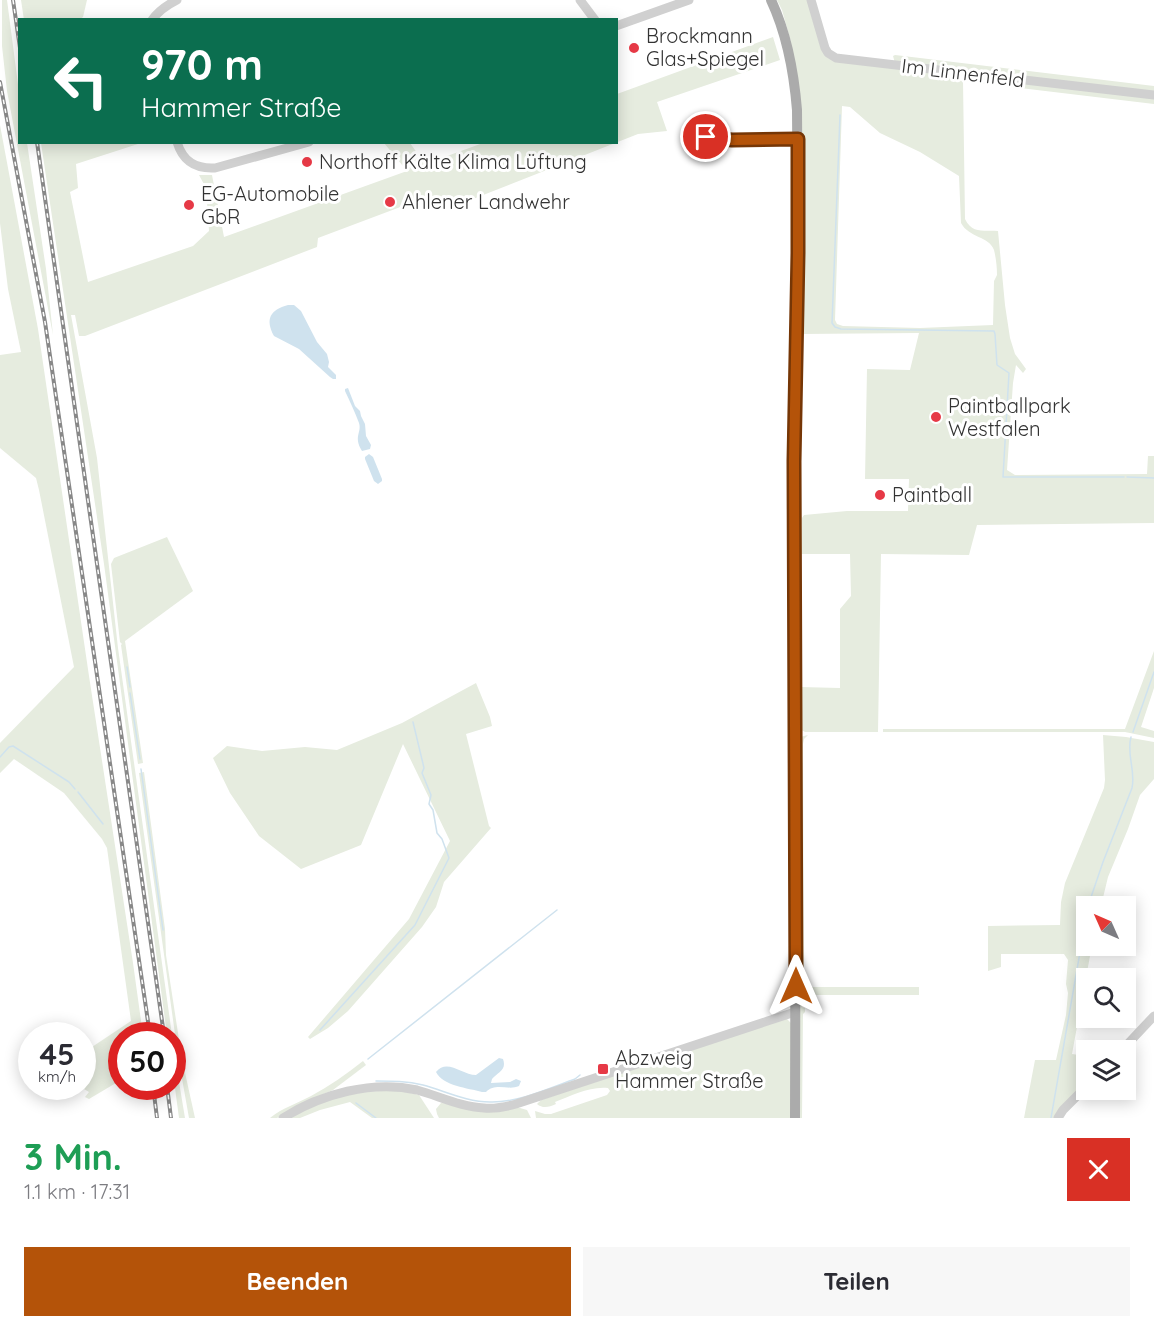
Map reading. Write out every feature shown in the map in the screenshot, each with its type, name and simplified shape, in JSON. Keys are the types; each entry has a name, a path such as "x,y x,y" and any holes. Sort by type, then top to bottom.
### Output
{"main road":[{"path":"771,0 783,32 791,64 798,139 794,461 795,1118"}],"street":[{"path":"153,18 166,5 177,0"},
{"path":"580,0 592,18"},
{"path":"618,25 689,0"},
{"name":"Im Linnenfeld","path":"811,0 825,48 836,58 1154,95"},
{"path":"706,137 732,140 798,139"},
{"path":"177,144 186,160 196,167 215,168 302,144"},
{"path":"283,1118 302,1107 332,1095 381,1087 416,1090 472,1107 493,1108 516,1104 795,1012"},
{"path":"1131,1040 1154,1016"},
{"path":"1058,1118 1076,1097"}],"shaded area":[{"path":"2,0 7,0 18,84 18,144 27,144 46,269 53,335 7,91 2,46"},
{"path":"21,0 87,0 82,18 24,18"},
{"path":"777,0 808,0 826,55 956,76 962,81 965,76 1154,97 1154,104 963,81 965,219 975,229 998,231 1010,338 1015,354 1026,369 1023,373 1016,365 1007,470 1015,475 1147,474 1148,456 1154,456 1154,523 977,525 969,555 881,554 878,732 805,732 800,729 800,687 840,688 840,609 851,596 850,554 802,554 802,518 804,515 847,511 908,511 909,479 865,479 867,369 910,370 919,333 801,334 791,42","holes":["842,106 850,107 880,133 920,152 959,176 961,223 969,232 988,242 995,253 997,275 994,281 993,325 920,328 837,324 835,320"]},
{"path":"773,37 780,60 657,102 667,131 638,134 618,142 618,94"},
{"path":"893,56 1154,86 1154,93 895,63"},
{"path":"0,125 38,329 141,1022 130,1022 107,848 102,839 64,793 14,759 0,773 0,743 74,667 36,478 0,448 0,355 21,352 8,289 0,223"},
{"path":"41,144 138,144 76,164 78,188 70,192 88,282 193,246 209,231 206,188 199,175 212,175 224,237 407,171 385,144 411,144 425,164 480,144 613,144 445,210 430,202 411,203 318,238 317,247 85,336 79,336 75,315 71,315 97,458 118,648 170,1022 165,1022 104,564"},
{"path":"167,537 193,591 125,641 143,763 138,764 111,564 114,558"},
{"path":"1154,651 1154,688 1141,727 1154,731 1154,738 1125,732 883,732 883,729 1125,729"},
{"path":"476,683 492,726 466,734 491,828 444,882 436,907 422,927 348,1011 328,1028 310,1039 308,1037 409,919 450,841 403,744 361,845 301,869 259,836 230,793 213,758 227,746 262,751 305,747 337,750 402,723"},
{"path":"808,735 803,744 804,987 799,984 800,737"},
{"path":"1103,735 1154,742 1154,779 1140,795 1108,877 1103,896 1076,896 1076,956 1090,956 1088,968 1076,968 1077,1028 1072,1054 1076,1055 1076,1095 1056,1118 1024,1118 1035,1060 1056,1060 1066,1015 1068,960 1064,954 1001,954 1001,967 988,971 988,926 1060,925 1065,883 1104,788"},
{"path":"144,772 176,1022 173,1022 139,773"},
{"path":"804,987 919,987 919,995 812,995 803,998 802,1007 805,1008 805,1012 803,1014 802,1118 798,1118 800,997 804,993"},
{"path":"786,1018 792,1024 792,1118 536,1118 535,1111 551,1114 607,1095 610,1091 608,1088 588,1090 546,1107 537,1104 541,1100"},
{"path":"108,1036 108,1088 96,1095 96,1044"},
{"path":"363,1061 366,1065 333,1090 300,1104 277,1118 270,1118 311,1096"},
{"path":"186,1077 195,1118 189,1118 186,1100"},
{"path":"396,1090 419,1095 434,1118 372,1118 350,1102 300,1118 289,1118 344,1096"},
{"path":"177,1100 182,1100 185,1118 179,1118"},
{"path":"441,1103 520,1108 527,1110 531,1118 439,1118 436,1109"}],"water":[{"path":"288,305 294,305 301,311 317,342 327,354 328,367 336,375 336,379 330,377 299,349 274,336 270,325 271,316"},
{"path":"348,388 365,424 370,449 362,451 359,446 359,423 345,391"},
{"path":"369,454 373,457 382,479 378,484 374,481 365,459"},
{"path":"499,1058 503,1059 504,1066 491,1083 510,1082 516,1079 521,1081 519,1086 498,1087 482,1092 450,1083 439,1077 436,1072 440,1068 450,1067 476,1075"}],"waterway":[{"path":"840,115 832,323 835,327 841,329 994,331 997,365 1009,373 1003,477 1124,477"},
{"path":"1127,477 1154,478"},
{"path":"127,667 130,687"},
{"path":"1133,732 1154,672"},
{"path":"130,693 140,759"},
{"path":"320,1030 415,925 449,858 442,839 437,833 433,810 429,804 431,795 422,773 424,768 413,722"},
{"path":"1091,896 1132,788 1131,737"},
{"path":"0,757 9,747 13,746 69,782 75,789"},
{"path":"141,769 163,930"},
{"path":"78,792 103,824"},
{"path":"368,1059 557,910"},
{"path":"1051,1118 1079,956"},
{"path":"376,1081 400,1081 431,1087 481,1102 500,1102 533,1094 575,1079 580,1075"},
{"path":"356,1103 376,1118"}],"railway":[{"path":"13,0 18,34"},
{"path":"0,82 45,322 148,1022"},
{"path":"37,144 162,1022"},
{"path":"155,1100 157,1118"},
{"path":"169,1100 171,1118"}],"place":[{"name":"Brockmann Glas+Spiegel","path":"634,48"},
{"name":"Northoff Kälte Klima Lüftung","path":"307,162"},
{"name":"Ahlener Landwehr","path":"390,202"},
{"name":"EG-Automobile GbR","path":"189,205"},
{"name":"Paintballpark Westfalen","path":"936,417"},
{"name":"Paintball","path":"880,495"},
{"name":"Abzweig Hammer Straße","path":"603,1069"}],"route":[{"path":"706,137 732,140 798,139 794,433 796,986"}]}
